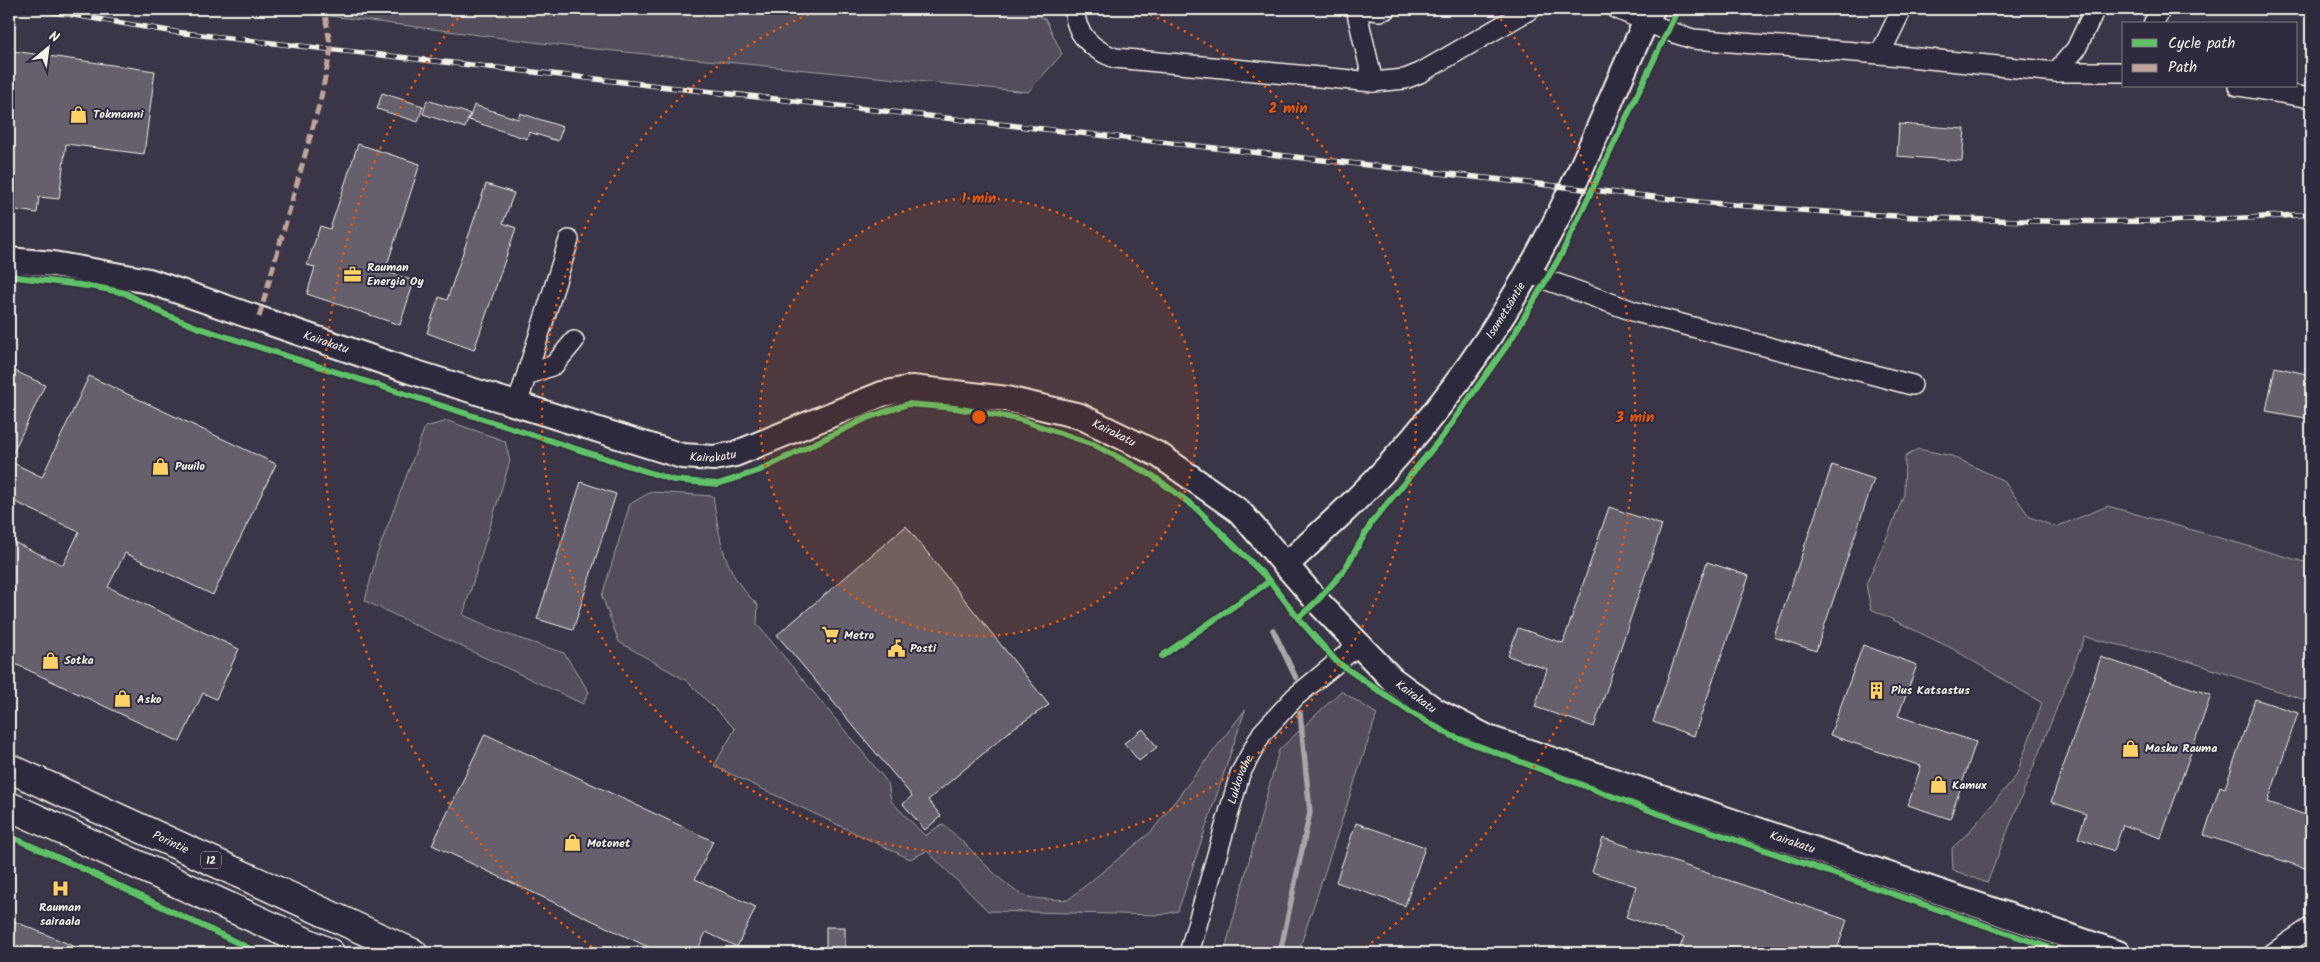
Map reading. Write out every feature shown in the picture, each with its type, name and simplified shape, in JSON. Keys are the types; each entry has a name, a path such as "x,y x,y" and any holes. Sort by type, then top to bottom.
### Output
{"highway":[{"name":"Porintie","path":"9,768 413,953"},
{"path":"9,806 330,953"}],"main road":[{"name":"Isometsäntie","path":"1287,564 1347,509 1424,426 1474,360 1527,273 1572,188 1649,15"},
{"name":"Kairakatu","path":"9,260 53,264 148,281 517,405 682,456 714,458 735,454 882,394 912,388 1007,399 1080,416 1159,455 1239,511 1357,646 1392,679 1436,711 1488,738 2118,953"}],"street":[{"path":"1076,9 1078,29 1088,43 1101,53 1115,58 1373,82 1405,79 1420,73 1531,9"},
{"path":"1356,9 1373,82"},
{"path":"1363,9 1380,11 1386,9"},
{"path":"1617,9 1649,15 1693,39 1880,54 2056,72 2121,68"},
{"path":"1880,54 1902,9"},
{"path":"2056,72 2076,49 2095,9"},
{"path":"2154,22 2161,9"},
{"path":"2250,88 2311,98"},
{"path":"517,405 569,240"},
{"path":"1527,273 1636,312 1912,385"},
{"path":"527,375 554,365 574,341"},
{"name":"Lukkovahe","path":"1189,953 1240,774 1262,733 1295,697 1357,646"},
{"path":"2273,953 2311,927"}],"shaded area":[{"path":"276,9 1028,9 1046,20 1062,54 1028,92 565,46"},
{"path":"448,421 505,441 510,461 463,615 506,634 564,653 589,692 583,704 365,601 377,554 425,427"},
{"path":"1918,449 1952,456 2004,481 2030,517 2056,527 2108,506 2311,564 2311,702 2188,661 2085,637 1987,883 1953,870 1952,848 1969,832 2016,776 2042,703 1953,649 1871,609 1866,584 1904,494 1905,457"},
{"path":"651,492 713,496 725,555 737,581 758,605 757,624 888,783 891,801 925,836 942,824 1006,884 1025,896 1040,899 1068,900 1152,831 1245,710 1178,911 1160,915 988,911 927,851 910,859 714,766 735,729 687,681 619,642 602,596 630,504"},
{"path":"1341,691 1377,714 1298,953 1224,953 1279,750"}],"building":[{"name":"Tokmanni","path":"13,51 155,71 144,154 66,144 59,199 39,197 37,213 9,209 9,83"},
{"path":"382,93 423,106 418,122 377,109"},
{"path":"427,100 470,114 465,128 423,114"},
{"path":"474,105 518,119 520,113 563,127 558,141 529,132 527,139 469,120"},
{"path":"1899,124 1965,129 1962,161 1897,156"},
{"path":"358,144 420,164 385,271 414,281 400,325 307,294 315,267 307,265 320,226 330,229"},
{"path":"486,184 514,193 503,223 516,228 474,350 427,333 439,297 447,300"},
{"path":"2275,367 2311,375 2311,419 2266,411"},
{"path":"13,370 45,385 9,461 9,378"},
{"path":"89,376 276,464 213,595 125,553 108,587 239,649 216,699 203,693 180,742 9,661 9,540 63,565 79,532 9,499 9,461 42,477"},
{"path":"1832,465 1874,479 1816,651 1774,637"},
{"path":"581,482 616,494 573,630 537,619"},
{"path":"1609,507 1662,525 1594,727 1535,707 1547,669 1508,656 1518,628 1563,643"},
{"path":"906,526 1049,705 1015,727 928,800 941,816 925,830 903,804 912,796 777,635"},
{"path":"1707,562 1749,576 1694,736 1653,722"},
{"path":"1863,645 1917,665 1898,716 1976,742 1950,819 1908,805 1921,766 1830,735"},
{"name":"Masku Rauma","path":"2101,657 2211,695 2161,838 2123,825 2114,851 2078,838 2086,814 2051,802"},
{"path":"2255,699 2298,713 2268,802 2311,817 2311,870 2204,835 2220,786 2225,788"},
{"path":"1143,729 1157,747 1139,761 1124,743"},
{"name":"Motonet","path":"485,734 713,841 695,879 756,907 737,947 706,932 696,953 661,953 432,845"},
{"path":"1356,823 1425,847 1405,906 1336,882"},
{"path":"1603,838 1847,920 1836,953 1690,953 1679,950 1684,937 1626,917 1636,886 1592,872"},
{"path":"9,919 90,953 45,953 28,946 25,953 9,953"},
{"path":"826,927 845,927 845,953 826,953"}],"waterway":[{"path":"1273,630 1296,678"},
{"path":"1280,953 1310,812 1300,713"}],"railway":[{"path":"38,9 175,32 1699,202 1928,218 2081,222 2234,219 2311,214"}],"marked path":[{"path":"259,317 320,102 331,49 324,9"}],"cycle path":[{"path":"1298,618 1317,601 1343,572 1372,522 1442,437 1510,341 1561,255 1678,9"},
{"path":"9,276 95,287 125,293 164,314 199,328 673,480 718,484 758,471 867,418 908,404 955,408 1018,419 1093,444 1153,476 1196,508 1270,581 1298,618 1337,662 1410,712 1452,736 1654,812 2065,953"},
{"path":"1162,656 1270,581"},
{"path":"9,836 77,866 259,953"}],"place":[{"name":"Tokmanni","path":"79,114"},
{"name":"Rauman Energia Oy","path":"353,274"},
{"name":"Puuilo","path":"161,466"},
{"name":"Metro","path":"830,635"},
{"name":"Posti","path":"896,648"},
{"name":"Sotka","path":"50,660"},
{"name":"Plus Katsastus","path":"1877,690"},
{"name":"Asko","path":"123,699"},
{"name":"Masku Rauma","path":"2131,748"},
{"name":"Kamux","path":"1938,785"},
{"name":"Motonet","path":"573,843"},
{"name":"Rauman sairaala","path":"60,888"}]}
